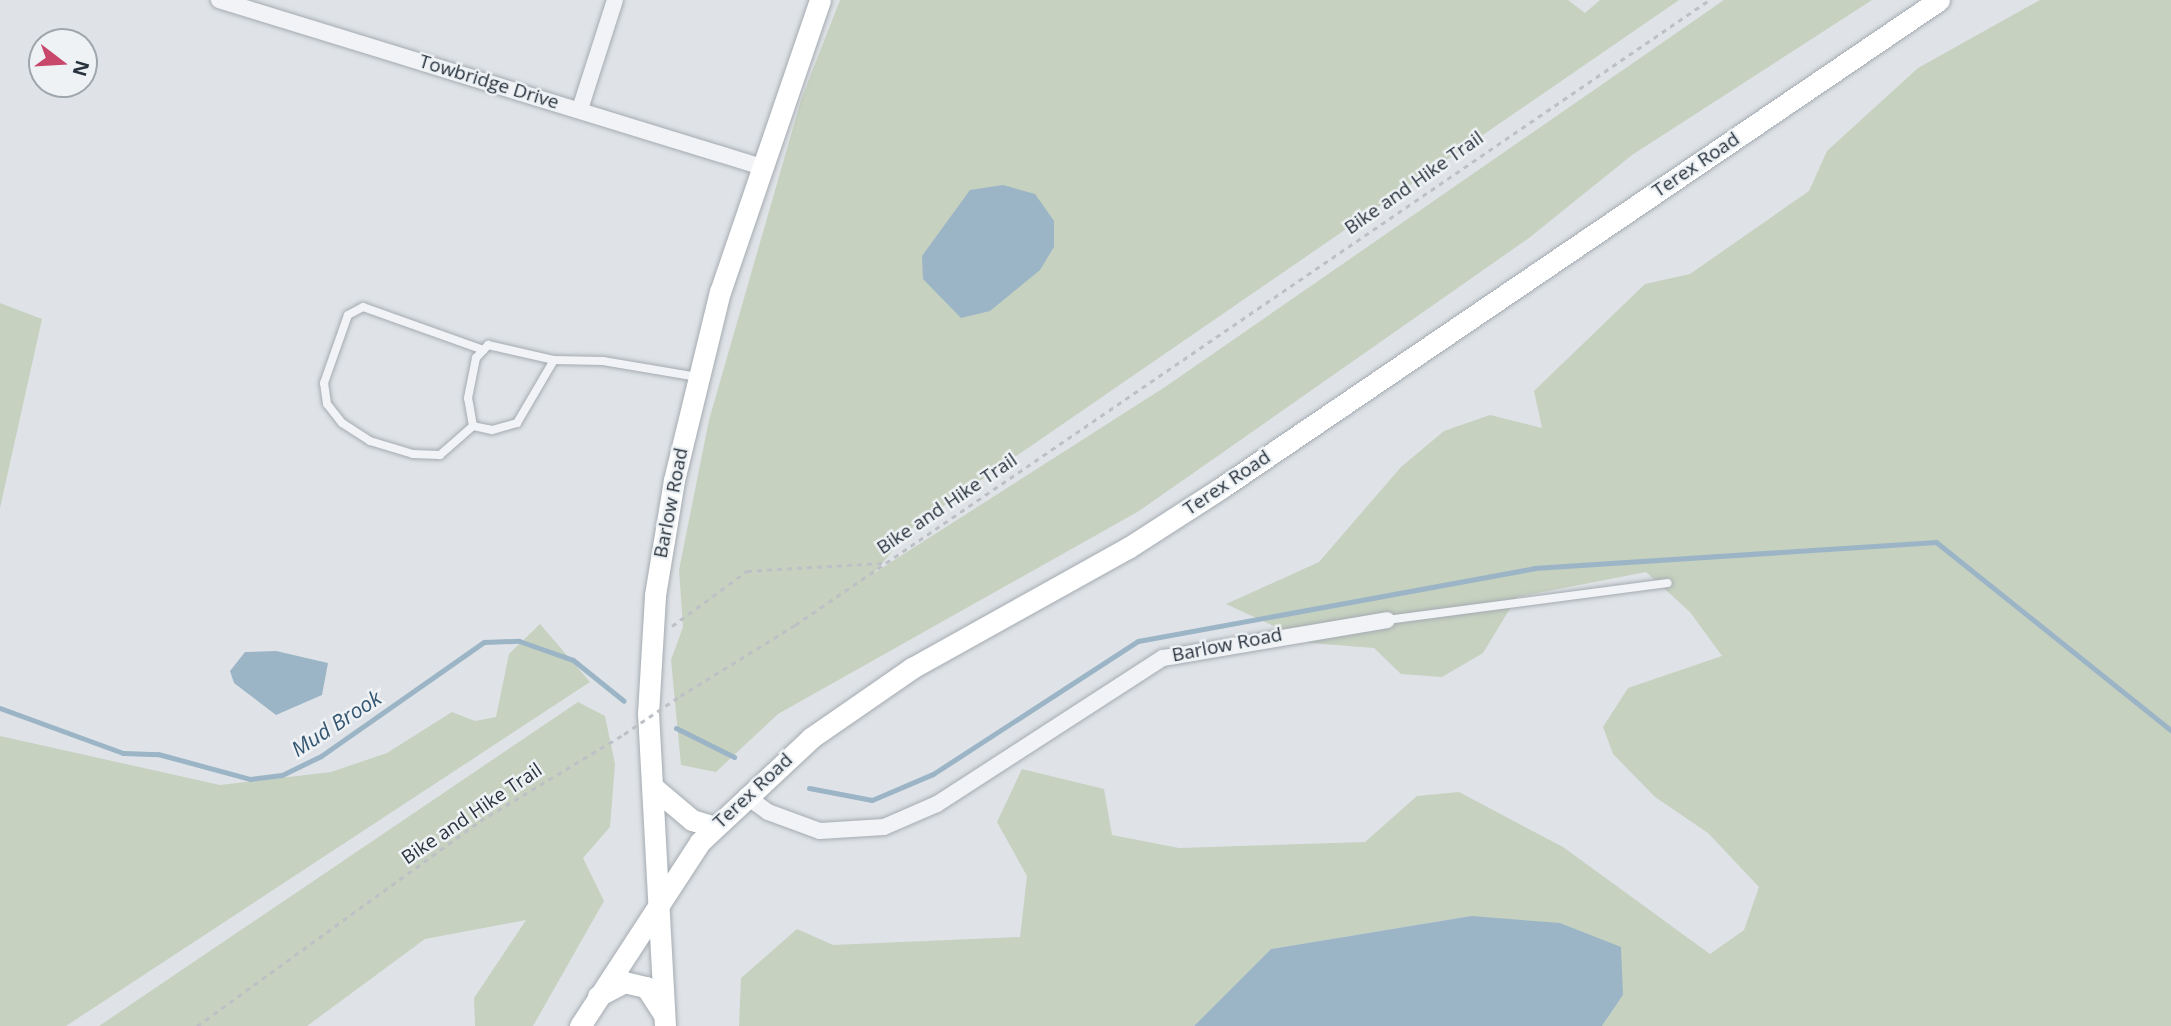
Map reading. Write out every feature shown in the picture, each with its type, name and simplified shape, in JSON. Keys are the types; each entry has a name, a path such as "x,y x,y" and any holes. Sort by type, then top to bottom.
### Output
{"main road":[{"name":"Barlow Road","path":"664,1020 653,788 652,639 667,516 698,377 759,166 820,0"},
{"name":"Terex Road","path":"580,1026 660,896 715,827 746,796 850,709 1220,488 1939,0"},
{"path":"653,788 692,820 715,827"},
{"path":"596,997 624,982 646,987 664,1020"}],"street":[{"name":"Towbridge Drive","path":"219,0 759,166"},
{"path":"580,109 615,0"},
{"name":"Barlow Road","path":"746,796 768,813 820,831 884,827 937,804 1163,658 1387,620"}],"lane":[{"path":"473,426 440,455 370,441 327,404 324,383 348,315 363,307 413,320 484,350"},
{"path":"473,426 468,398 488,345 554,360 603,360 698,377"},
{"path":"473,426 492,430 517,423 554,360"},
{"path":"1387,620 1668,583"}],"path":[{"name":"Bike and Hike Trail","path":"197,1026 480,821 624,734 884,563 1709,0"},
{"path":"652,639 747,571 884,563"}],"green space":[{"path":"840,0 1568,0 1585,13 1600,0 1679,0 913,527 874,573 1165,387 1724,0 1872,0 1632,155 1529,238 1139,511 778,714 716,772 681,765 671,660 683,627 679,570 709,420 801,100"},
{"path":"2040,0 2171,0 2171,1026 1602,1026 1623,995 1471,916 1271,949 1194,1026 739,1026 741,978 797,929 833,945 1020,937 1027,876 997,822 1022,769 1104,789 1112,835 1179,848 1365,842 1417,796 1459,792 1563,847 1710,954 1744,930 1759,887 1708,833 1655,797 1613,754 1603,727 1628,688 1722,656 1690,612 1646,572 1517,597 1483,653 1442,677 1401,674 1374,648 1310,643 1226,604 1319,562 1401,467 1444,431 1490,415 1542,428 1534,391 1645,284 1690,274 1809,191 1827,151 1918,68"},
{"path":"0,303 42,319 0,508"},
{"path":"540,624 590,682 66,1026 0,1026 0,736 220,785 331,772 387,753 452,712 475,721 496,717 509,654"},
{"path":"578,702 605,716 615,764 610,827 583,858 604,901 533,1026 475,1026 474,998 526,920 425,939 307,1026 99,1026"}],"water":[{"path":"1003,185 1035,194 1054,221 1054,247 1040,270 990,311 961,318 923,279 922,256 970,190"},
{"path":"276,651 328,663 322,695 276,715 234,683 230,671 245,652"},
{"path":"1471,916 1560,923 1621,947 1623,995 1602,1026 1194,1026 1271,949"}],"waterway":[{"path":"809,788 872,800 933,774 1138,641 1534,568 1936,542 2171,730"},
{"name":"Mud Brook","path":"0,708 123,753 158,754 250,779 282,775 321,756 484,642 519,641 573,660 624,701"},
{"name":"Mud Brook","path":"676,728 734,757"}]}
